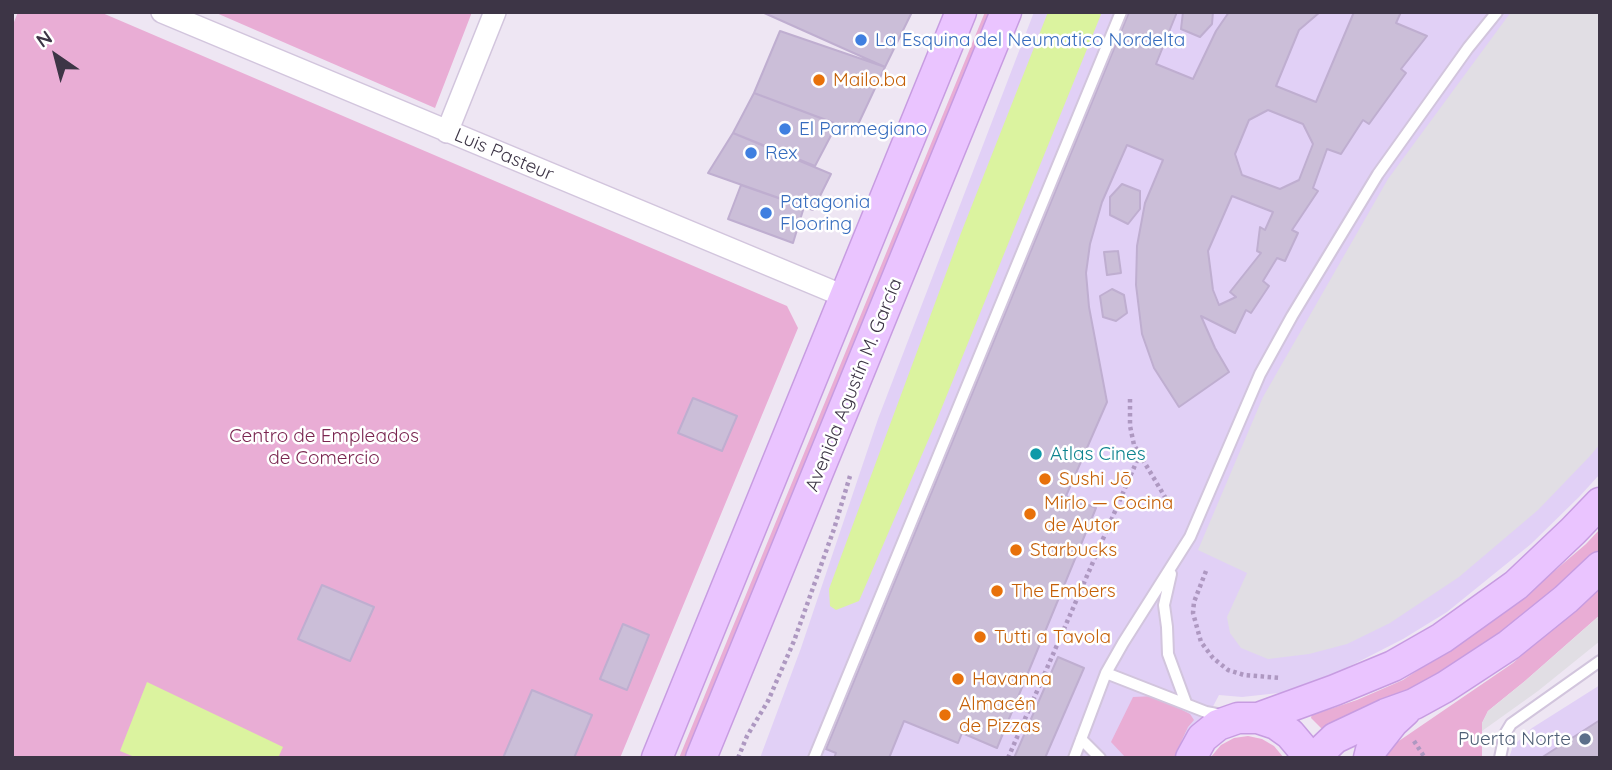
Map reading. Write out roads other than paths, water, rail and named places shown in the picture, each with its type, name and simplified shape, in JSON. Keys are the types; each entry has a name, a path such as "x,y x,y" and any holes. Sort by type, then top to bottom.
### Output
{"main road":[{"path":"657,758 961,12"},
{"name":"Avenida Agustín M. García","path":"701,758 1006,12"},
{"path":"1191,758 1202,738 1218,725 1335,690 1384,670 1442,638 1516,585 1600,503"},
{"path":"1314,758 1335,738 1414,704 1509,645 1566,600 1600,568"},
{"path":"1369,758 1371,750 1393,722 1414,704"},
{"path":"1248,718 1276,724 1290,734 1306,758"}],"street":[{"name":"Luis Pasteur","path":"162,12 846,297"},
{"path":"447,132 495,12"}],"lane":[{"path":"814,758 1121,12"},
{"path":"1074,758 1106,673 1190,537 1260,374 1292,316 1378,174 1497,12"},
{"path":"1172,564 1164,605 1168,654 1186,703"},
{"path":"1500,758 1505,734 1511,724 1600,661"},
{"path":"1106,673 1206,712 1248,718"},
{"path":"1080,739 1100,758"}],"place":[{"name":"La Esquina del Neumatico Nordelta","path":"861,40"},
{"name":"Mailo.ba","path":"819,80"},
{"name":"El Parmegiano","path":"785,129"},
{"name":"Rex","path":"751,153"},
{"name":"Patagonia Flooring","path":"766,213"},
{"name":"Atlas Cines","path":"1036,454"},
{"name":"Sushi Jō","path":"1045,479"},
{"name":"Mirlo — Cocina de Autor","path":"1030,514"},
{"name":"Starbucks","path":"1016,550"},
{"name":"The Embers","path":"997,591"},
{"name":"Tutti a Tavola","path":"980,637"},
{"name":"Havanna","path":"958,679"},
{"name":"Almacén de Pizzas","path":"945,715"},
{"name":"Puerta Norte","path":"1585,739"}],"park label":[{"name":"Centro de Empleados de Comercio","path":"324,447"}]}
